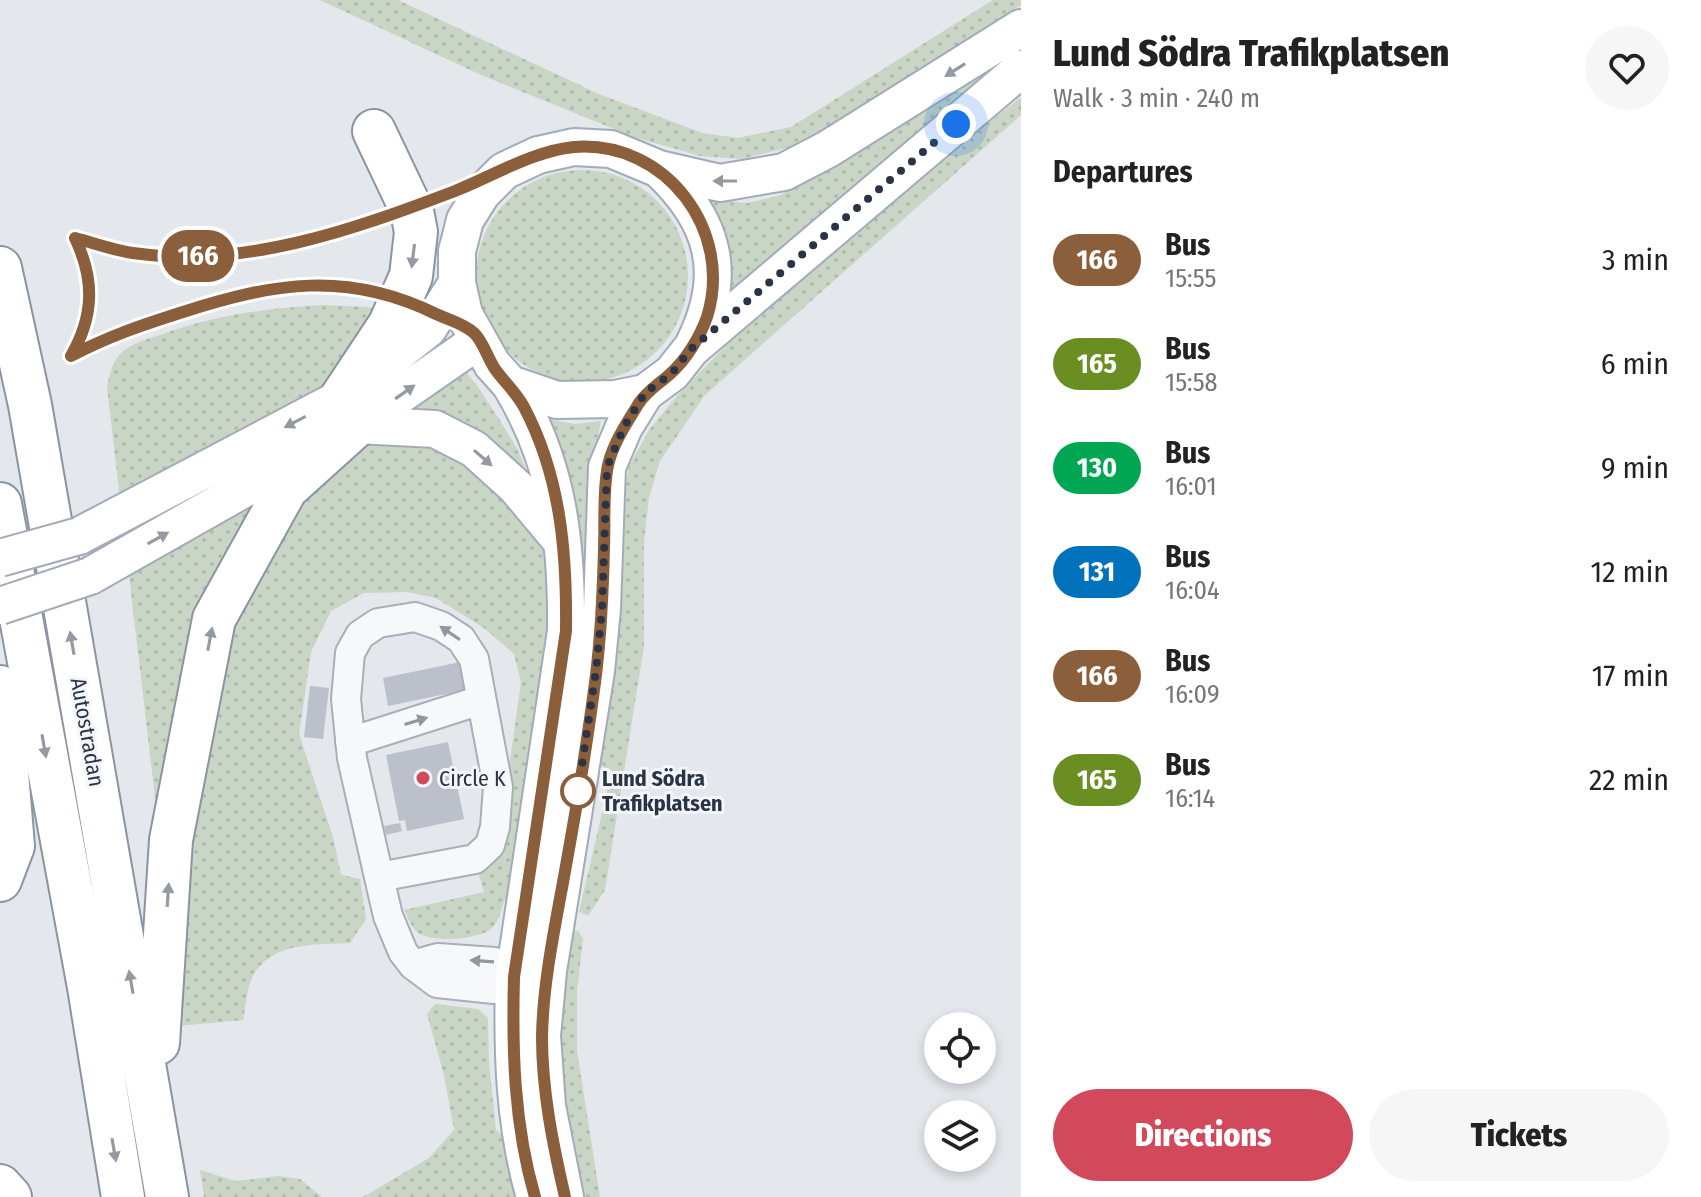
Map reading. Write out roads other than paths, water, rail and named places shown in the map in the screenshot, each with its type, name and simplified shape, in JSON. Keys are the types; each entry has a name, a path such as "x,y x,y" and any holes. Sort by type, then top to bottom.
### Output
{"highway":[{"path":"154,1112 171,840 214,619 286,489 349,411 411,276 416,232 412,211 374,131"},
{"name":"Autostradan","path":"0,268 30,405 167,1197"},
{"name":"Autostradan","path":"0,504 89,987 123,1197"},
{"path":"0,687 13,846 0,880"},
{"path":"0,1186 10,1197"}],"main road":[{"path":"535,1197 517,1115 512,1035 514,977 566,631 567,574 556,490 546,457 525,408 510,384 500,376 464,314 457,283 457,251 465,220 482,193 504,171 538,155 574,147 611,149 659,169 720,183 784,172 828,149 1021,28"},
{"path":"691,349 1021,69"},
{"path":"565,1197 547,1106 542,1036 548,971 596,671 602,609 607,467 624,427 645,393 672,373 691,349 707,319 713,286 712,253 696,211 684,192 659,169"},
{"path":"0,606 90,576 349,411 428,329 457,283"},
{"path":"0,558 79,536 349,411 478,341"},
{"path":"510,384 557,400 615,399 645,393"},
{"path":"349,411 435,429 474,449 516,487 563,543"}],"lane":[{"path":"379,877 467,861 485,852 495,827 498,787 474,659 461,639 441,626 415,617 378,623 360,635 350,653 346,699 350,742 379,877 388,916 403,952 413,965 437,983 494,989 514,977 536,956 556,923"},
{"path":"350,742 481,700"},
{"path":"514,977 534,996 542,1036"}],"place":[{"name":"Circle K","path":"423,778"},
{"name":"Lund Södra Trafikplatsen","path":"578,791"}]}
